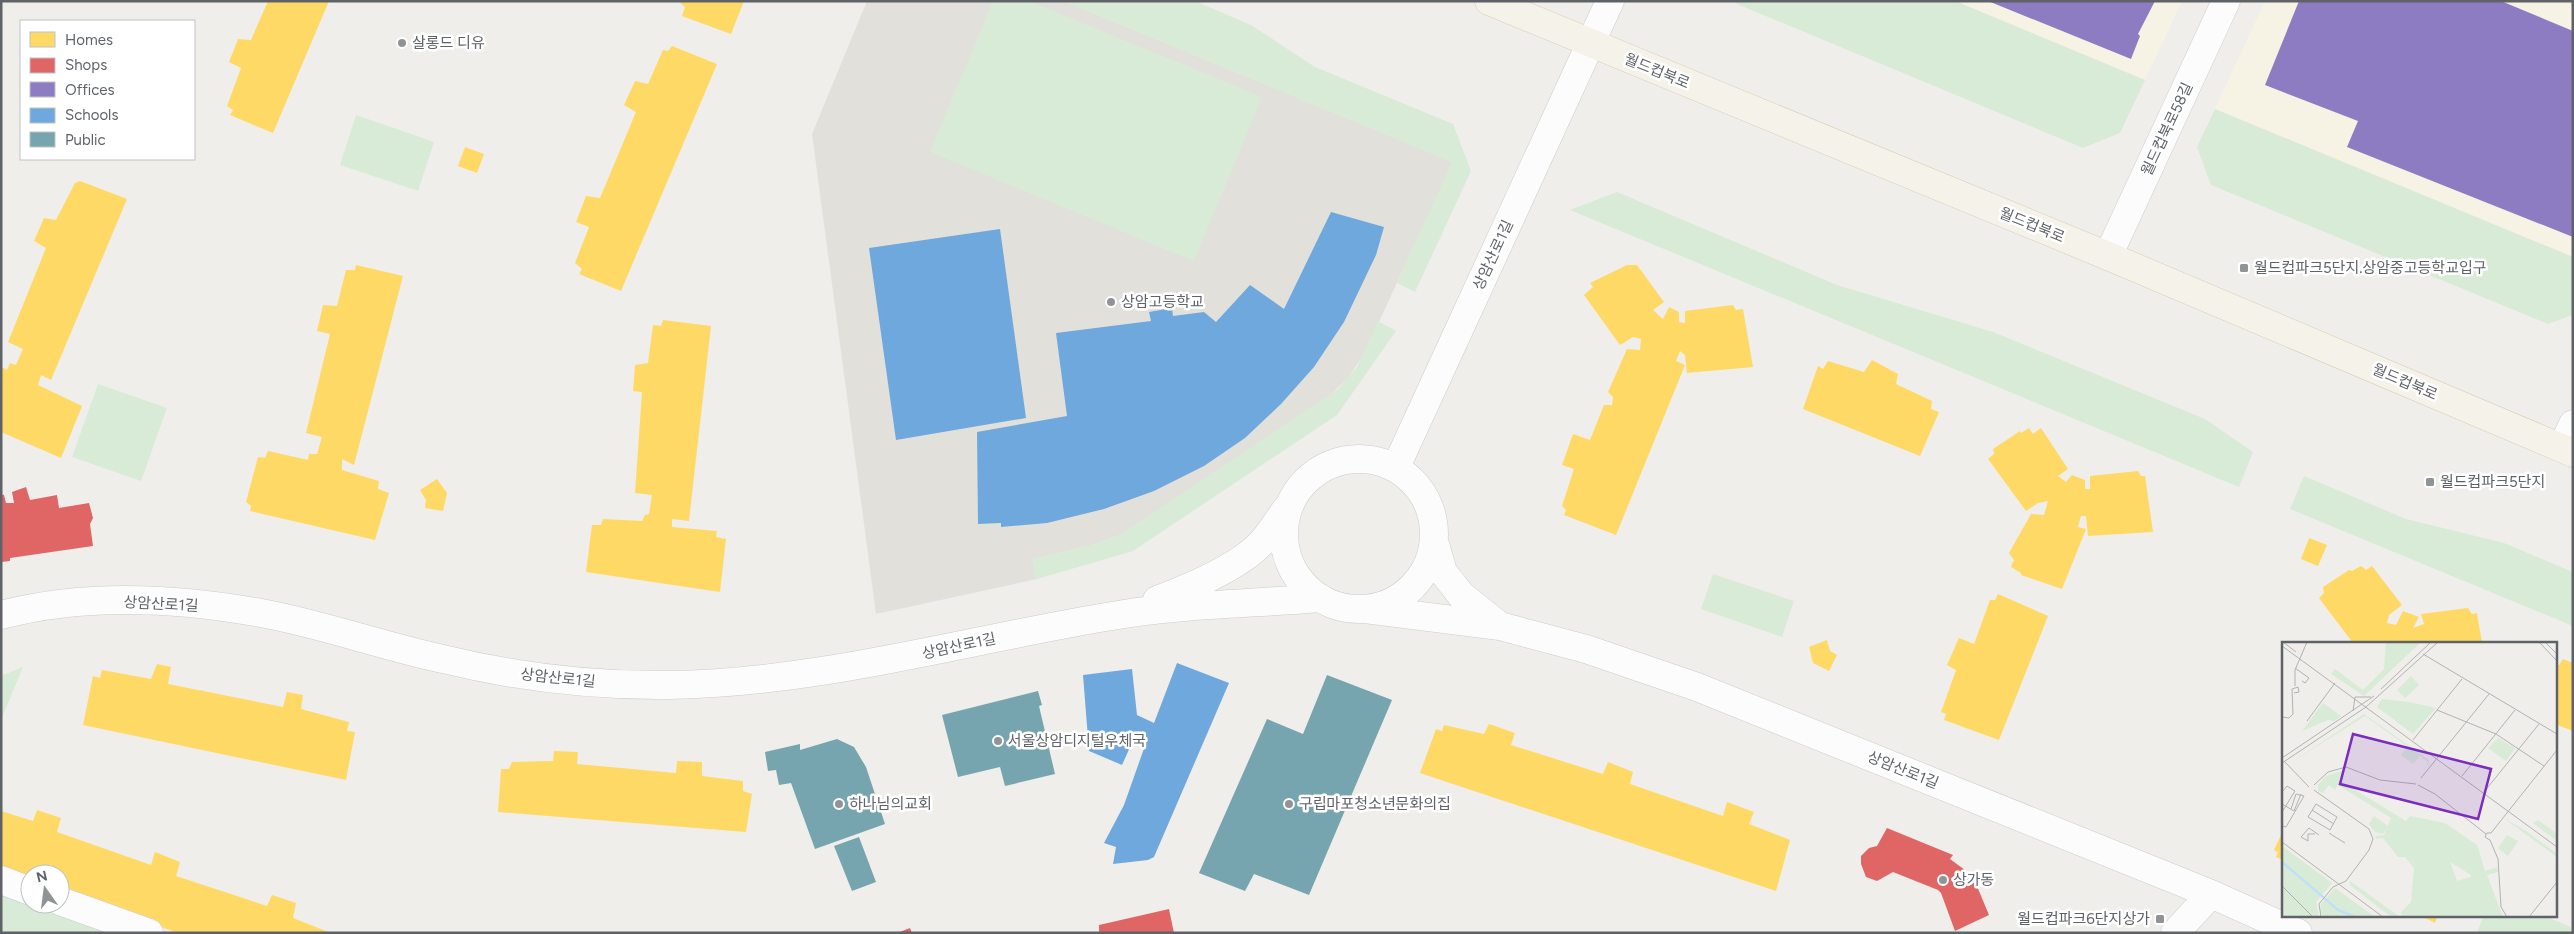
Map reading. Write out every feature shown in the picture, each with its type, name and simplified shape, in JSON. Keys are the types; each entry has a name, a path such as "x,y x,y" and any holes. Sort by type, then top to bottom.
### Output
{"main road":[{"name":"월드컵북로","path":"1489,1 2108,256 2569,442"}],"street":[{"name":"상암산로1길","path":"1396,467 1610,1"},
{"name":"월드컵북로58길","path":"2108,256 2226,1"},
{"path":"1118,615 1193,586 1234,563 1263,541 1305,481 1326,466 1353,458 1371,459 1396,467 1419,486 1434,518 1435,544 1443,572 1461,595 1500,626"},
{"path":"1289,505 1284,537 1289,562 1303,584 1320,598 1344,608 1365,609 1396,600 1417,583 1430,561 1435,544"},
{"path":"1118,615 1200,605 1320,598"},
{"name":"상암산로1길","path":"1,615 93,601 175,602 262,613 443,660 514,674 585,682 668,685 739,682 827,672 1118,615"},
{"name":"상암산로1길","path":"1365,609 1500,626 1586,649 1697,688 2211,894 2298,933"},
{"path":"1,880 20,887"},
{"path":"2175,933 2211,894"},
{"path":"70,905 150,933"}],"shaded area":[{"name":"상암고등학교","path":"867,1 1064,1 1453,162 1364,354 1348,378 1326,399 1120,535 1090,546 1033,559 1037,579 876,614 812,134"},
{"path":"1955,1 2182,1 2145,80"},
{"path":"2265,1 2573,1 2573,257 2215,109"}],"green space":[{"path":"993,1 1029,1 1262,97 1194,261 930,152"},
{"path":"1064,1 1195,1 1251,25 1315,67 1453,124 1471,171 1415,292 1397,283 1452,162"},
{"path":"1735,1 1955,1 2145,80 2120,133 2083,148 1737,4"},
{"path":"2215,109 2573,257 2573,315 2548,324 2211,185 2197,147"},
{"path":"356,115 434,142 418,191 340,165"},
{"path":"1617,192 1837,285 1993,332 2205,419 2253,452 2239,487 1570,210"},
{"path":"1378,321 1396,331 1337,415 1133,551 1037,579 1032,559 1090,546 1120,535 1338,389 1357,367"},
{"path":"98,384 167,408 141,481 72,457"},
{"path":"2304,476 2406,519 2504,543 2573,572 2573,626 2290,509"},
{"path":"1713,574 1794,601 1782,637 1701,609"},
{"path":"23,667 1,720 1,676"},
{"path":"1,886 20,898 20,914 69,914 117,933 1,933"},
{"path":"2484,916 2544,916 2573,928 2573,933 2477,933"}],"building: Homes":[{"path":"268,1 329,1 273,133 230,115 233,110 227,106 241,68 229,62 238,39 251,40"},
{"path":"681,1 744,1 731,34 682,16 685,7 680,3"},
{"path":"672,46 717,64 621,291 579,274 582,269 575,263 589,227 576,222 586,196 600,198 636,112 624,105 635,81 648,84 663,50 668,51"},
{"path":"465,147 484,154 477,173 458,166"},
{"path":"80,181 127,199 51,380 41,375 38,385 82,406 61,458 1,432 1,367 7,370 10,363 16,365 23,349 8,342 46,248 34,241 44,218 56,220 75,183"},
{"path":"356,265 403,276 354,465 342,459 342,470 379,481 378,489 389,493 375,540 250,511 251,506 246,502 258,457 265,458 268,451 308,460 309,454 317,454 322,437 306,433 330,334 317,331 323,305 337,306 346,270 355,270"},
{"path":"1627,265 1637,265 1664,302 1653,310 1663,319 1669,307 1679,312 1679,322 1685,323 1685,311 1733,305 1736,310 1743,309 1753,367 1687,373 1685,355 1680,351 1676,361 1685,365 1616,535 1564,515 1566,510 1562,506 1574,469 1562,465 1573,434 1590,440 1604,405 1612,405 1613,397 1608,392 1627,349 1640,350 1641,339 1633,337 1620,345 1584,295 1593,287 1590,283"},
{"path":"663,320 711,326 689,521 672,519 672,527 717,531 716,537 726,539 720,592 586,572 592,525 601,525 603,519 642,521 645,515 649,514 652,495 635,493 642,392 633,391 635,365 648,363 653,325 661,326"},
{"path":"1872,360 1898,374 1896,384 1932,401 1931,409 1939,412 1920,456 1803,409 1818,366 1823,369 1828,361 1864,372"},
{"path":"2029,428 2033,434 2041,428 2068,469 2058,476 2066,482 2072,475 2085,480 2085,489 2090,489 2090,476 2138,471 2141,476 2145,476 2153,532 2088,536 2086,516 2081,516 2078,527 2086,529 2062,589 2021,575 2021,573 2011,567 2014,560 2009,553 2031,514 2044,515 2048,501 2038,503 2026,511 1988,459 1994,454 1993,449 2020,431 2021,433"},
{"path":"437,479 447,493 443,511 425,508 426,500 420,490"},
{"path":"2309,538 2327,545 2318,566 2301,559"},
{"path":"2361,566 2366,570 2372,566 2402,605 2389,615 2387,623 2396,625 2403,611 2419,617 2413,628 2424,624 2421,614 2468,608 2472,614 2477,613 2482,642 2352,642 2319,598 2324,593 2323,587 2349,570 2352,571"},
{"path":"1998,594 2048,616 1999,740 1944,720 1946,714 1941,712 1956,670 1947,665 1959,638 1974,644 1990,600 1995,600"},
{"path":"1827,640 1830,651 1837,655 1829,671 1813,663 1809,647"},
{"path":"2563,659 2573,663 2573,731 2556,724 2556,665 2559,665"},
{"path":"157,664 171,667 168,684 283,707 287,692 303,695 301,709 349,722 347,731 355,732 346,780 83,725 93,676 100,678 102,670 151,679"},
{"path":"1489,724 1515,733 1511,745 1603,774 1608,762 1633,772 1630,784 1723,816 1727,802 1754,812 1749,824 1790,840 1776,891 1420,773 1436,729 1442,731 1444,725 1484,734"},
{"path":"554,751 578,752 577,764 676,773 677,761 702,762 702,776 743,781 743,791 752,794 746,832 498,812 501,769 509,769 512,762 553,761"},
{"path":"37,810 61,818 57,832 151,865 155,852 180,862 176,876 267,906 272,895 296,903 293,918 331,933 178,933 70,895 70,864 20,864 20,876 1,869 1,811 33,821"},
{"path":"2282,833 2282,860 2276,857 2278,852 2274,850"},
{"path":"2422,916 2438,916 2435,923"}],"building: Shops":[{"path":"26,487 30,500 57,495 59,508 89,503 93,518 90,524 93,546 10,558 10,561 1,562 1,494 4,495 6,503 14,503 12,492"},
{"name":"상가동","path":"1887,828 1953,855 1950,859 1965,870 1966,878 1974,879 1989,915 1955,931 1941,893 1938,890 1893,872 1877,881 1866,877 1861,864 1861,856 1869,848 1877,846"},
{"path":"1169,909 1174,933 1099,933 1099,925"},
{"path":"910,928 912,933 897,933"}],"building: Offices":[{"path":"1988,1 2155,1 2138,34 2140,36 2131,59"},
{"path":"2299,1 2501,1 2573,31 2573,237 2347,147 2358,121 2265,85"}],"building: Schools":[{"name":"상암고등학교","path":"1331,212 1384,227 1376,255 1344,322 1314,367 1281,404 1245,438 1204,466 1154,491 1104,509 1047,523 1001,527 1001,523 978,524 977,432 1067,416 1056,333 1151,321 1149,312 1172,308 1173,316 1204,312 1216,322 1250,285 1284,309"},
{"path":"1000,229 1026,418 896,440 869,248"},
{"path":"1177,663 1229,683 1154,857 1148,860 1113,864 1116,847 1104,843 1124,805 1147,740 1136,734 1122,765 1089,751 1083,675 1132,669 1137,715 1154,723"}],"building: Public":[{"name":"구립마포청소년문화의집","path":"1327,675 1392,700 1309,895 1254,874 1245,891 1199,873 1267,719 1303,734"},
{"name":"서울상암디지털우체국","path":"1038,691 1042,705 1039,706 1055,774 1005,786 1000,767 958,777 942,715"},
{"name":"하나님의교회","path":"837,739 854,747 866,767 885,824 815,849 791,783 779,785 776,770 768,771 765,752 800,744 800,750"},
{"path":"859,837 876,882 852,891 834,846"}],"place":[{"name":"살롱드 디유","path":"402,43"},
{"name":"월드컵파크5단지.상암중고등학교입구","path":"2244,268"},
{"name":"상암고등학교","path":"1111,302"},
{"name":"월드컵파크5단지","path":"2430,482"},
{"name":"서울상암디지털우체국","path":"998,741"},
{"name":"하나님의교회","path":"839,804"},
{"name":"구립마포청소년문화의집","path":"1289,804"},
{"name":"상가동","path":"1943,880"},
{"name":"월드컵파크6단지상가","path":"2160,919"}]}
